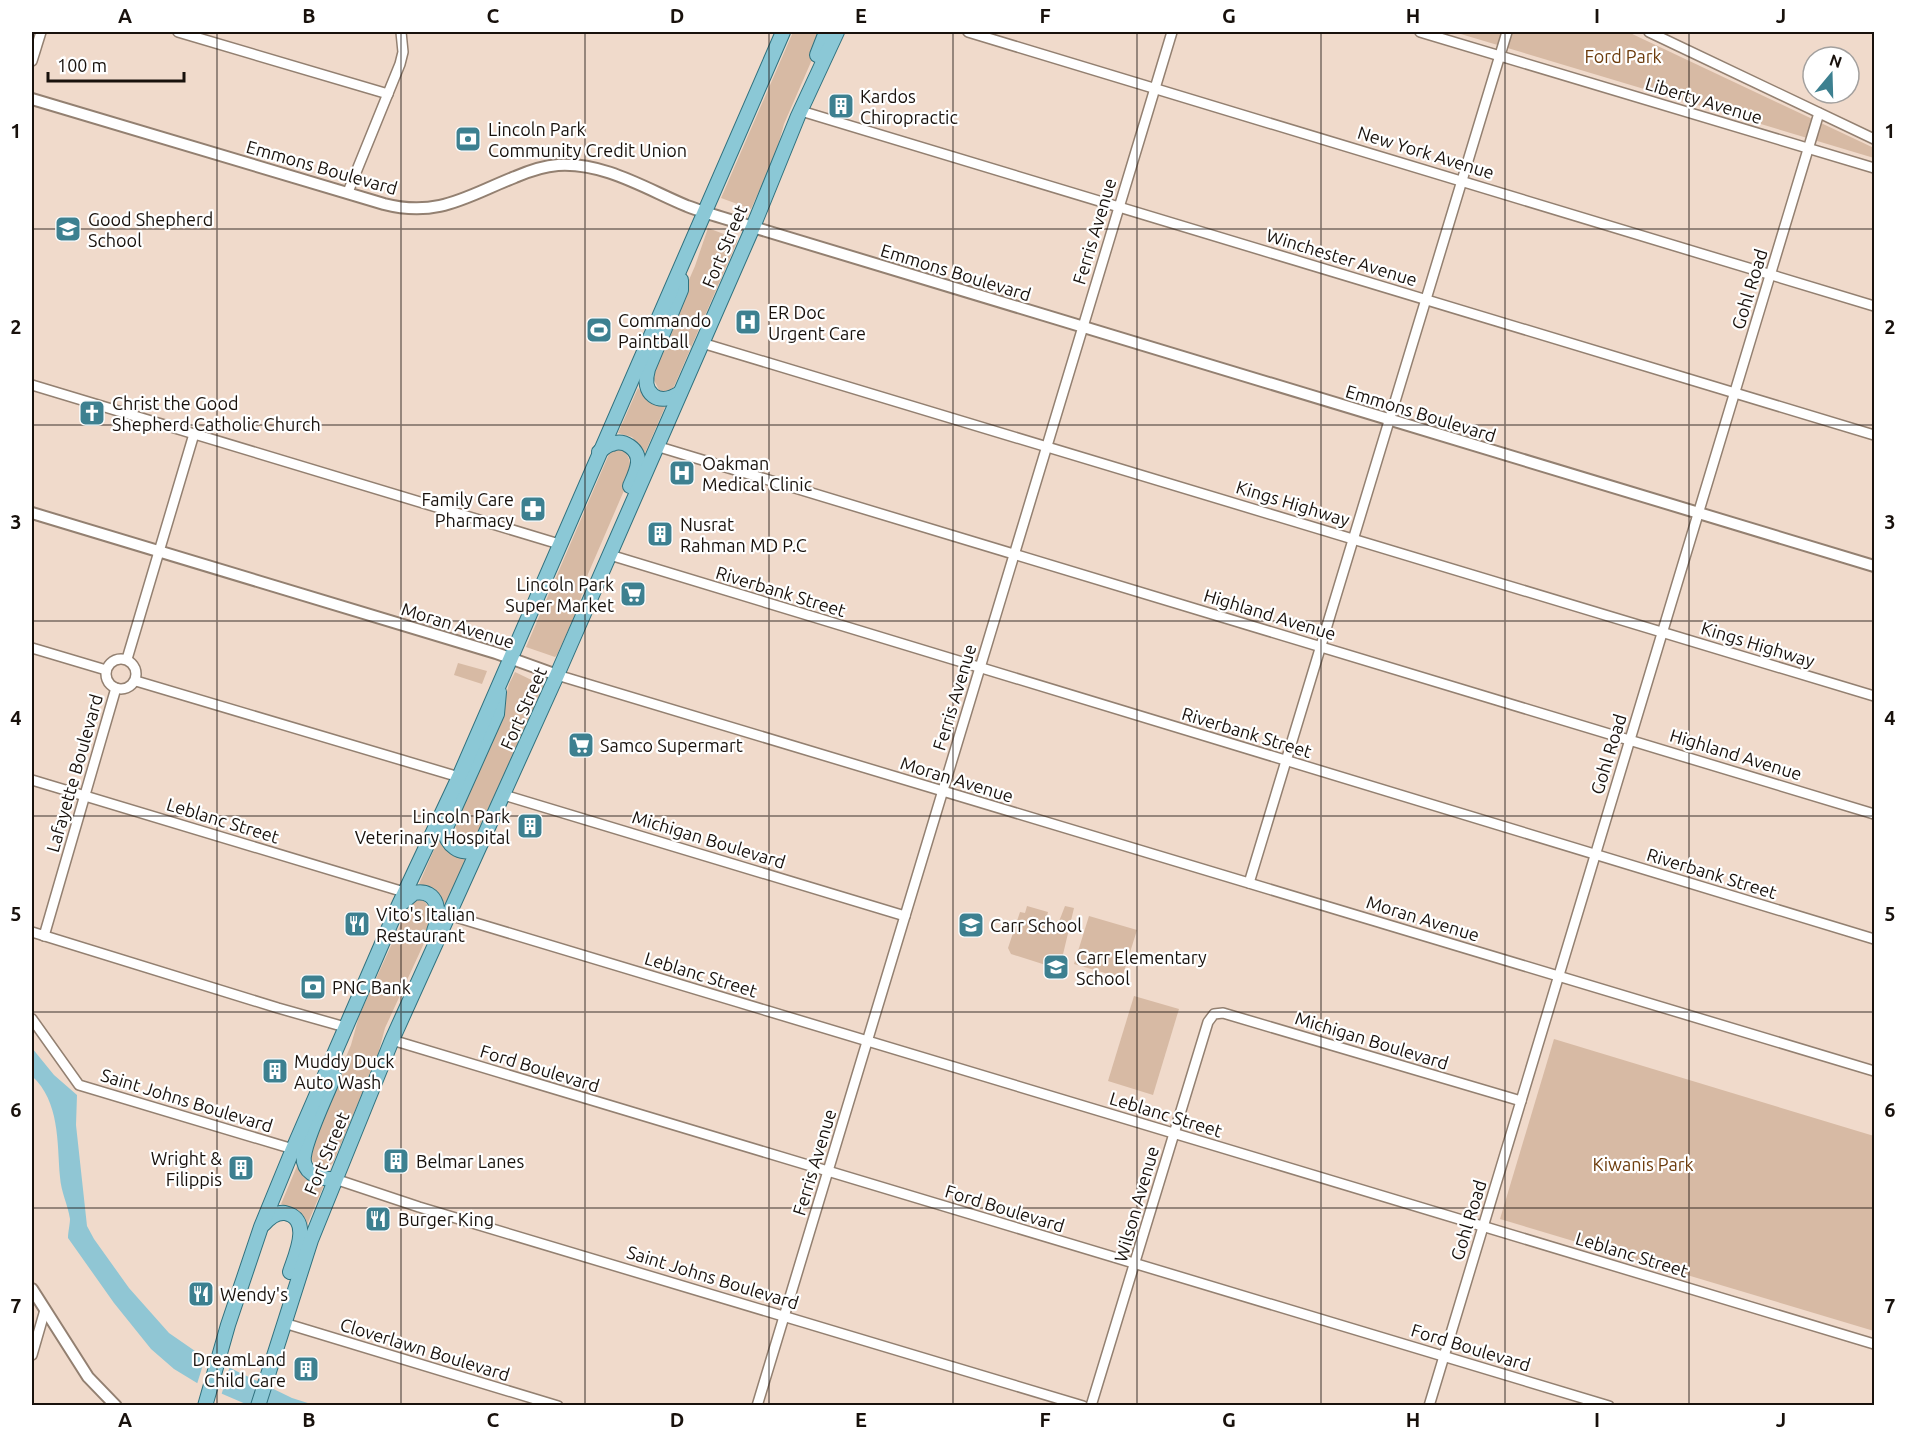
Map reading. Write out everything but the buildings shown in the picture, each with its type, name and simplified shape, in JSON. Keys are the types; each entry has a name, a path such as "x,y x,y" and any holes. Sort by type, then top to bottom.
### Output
{"main road":[{"name":"Fort Street","path":"205,1406 261,1227 293,1149 404,892 459,777 599,452 609,441 681,266 783,32"},
{"path":"799,114 798,102 826,32"},
{"name":"Fort Street","path":"258,1406 311,1240 392,1040 610,555 753,227 799,114 837,32"},
{"path":"680,393 671,399 662,399 650,392 645,383 648,369 681,290 681,266"},
{"path":"603,570 604,549 638,462 635,451 629,446 609,441"},
{"path":"484,839 474,849 464,851 457,849 447,841 445,830 497,714 501,678"},
{"path":"392,1040 390,1029 438,921 439,910 430,895 417,891 397,909"},
{"path":"335,1179 315,1175 306,1168 303,1159 348,1043 360,994"},
{"path":"261,1227 272,1216 284,1213 295,1220 301,1232 272,1331 279,1341"}],"street":[{"path":"32,61 41,32"},
{"path":"178,32 388,94"},
{"path":"348,192 400,64 401,32"},
{"name":"New York Avenue","path":"968,32 1875,306"},
{"name":"Ferris Avenue","path":"757,1406 1172,32"},
{"name":"Liberty Avenue","path":"1420,32 1875,168"},
{"path":"1249,883 1507,32"},
{"path":"1648,32 1875,140"},
{"name":"Emmons Boulevard","path":"32,99 394,207 429,208 455,203 542,167 570,165 603,170 690,207 753,227 1875,566"},
{"name":"Gohl Road","path":"1429,1406 1820,113"},
{"name":"Winchester Avenue","path":"799,114 1119,207 1875,435"},
{"name":"Kings Highway","path":"702,343 1875,696"},
{"path":"32,385 559,544"},
{"path":"127,659 194,434"},
{"name":"Highland Avenue","path":"656,446 1875,813"},
{"name":"Moran Avenue","path":"32,513 510,657 557,675 1875,1071"},
{"name":"Riverbank Street","path":"610,555 1875,939"},
{"path":"32,648 106,670"},
{"path":"117,659 127,659 134,664 136,681 127,689 116,688 107,679 106,670 111,662 117,659"},
{"path":"136,681 459,777"},
{"name":"Lafayette Boulevard","path":"44,936 116,688"},
{"name":"Leblanc Street","path":"32,780 404,892"},
{"name":"Michigan Boulevard","path":"504,795 905,916"},
{"name":"Leblanc Street","path":"449,915 1875,1344"},
{"path":"32,932 345,1027"},
{"name":"Michigan Boulevard","path":"1214,1014 1223,1013 1521,1101"},
{"name":"Wilson Avenue","path":"1091,1406 1208,1022 1214,1014"},
{"name":"Saint Johns Boulevard","path":"32,1019 80,1085 293,1149"},
{"name":"Ford Boulevard","path":"392,1040 1609,1406"},
{"name":"Saint Johns Boulevard","path":"335,1179 419,1207 1083,1406"},
{"path":"32,1289 88,1377 116,1406"},
{"path":"32,1355 45,1310"},
{"name":"Cloverlawn Boulevard","path":"284,1323 558,1406"}],"green space":[{"path":"793,32 824,32 784,124 776,153 751,209 721,198"},
{"name":"Ford Park","path":"1454,32 1628,32 1874,148 1874,158"},
{"path":"708,228 737,239 737,242 676,382 673,388 664,392 659,390 653,378 657,353 695,266"},
{"path":"638,388 651,402 665,407 645,453 632,437 618,433"},
{"path":"622,449 630,462 629,479 588,574 577,611 557,655 555,657 526,647 609,454 612,450"},
{"path":"458,663 487,671 482,684 454,675"},
{"path":"515,672 544,686 476,836 468,841 458,836 455,823 500,715"},
{"path":"440,836 468,856 445,905 435,891 419,884"},
{"path":"423,900 429,907 431,928 385,1028 377,1058 333,1163 326,1169 317,1167 311,1158 309,1144 351,1045 359,1016 410,904"},
{"path":"1027,906 1048,912 1046,920 1058,924 1065,906 1074,908 1060,967 1053,965 1052,967 1011,954 1008,948 1020,912 1025,913"},
{"path":"1089,916 1137,930 1122,978 1074,964"},
{"path":"1134,996 1179,1009 1153,1095 1108,1081"},
{"name":"Kiwanis Park","path":"1554,1039 1874,1136 1874,1331 1500,1219"},
{"path":"297,1166 306,1178 324,1185 307,1225 299,1212 281,1204"}],"water":[{"path":"32,1048 54,1075 77,1095 76,1125 87,1226 129,1288 169,1333 195,1351 292,1398 314,1405 248,1405 197,1383 174,1369 151,1349 114,1303 68,1238 70,1219 61,1183 55,1123 48,1098 32,1076"}],"pier":[{"path":"206,1355 230,1366 221,1396 197,1384"}],"place":[{"name":"Kardos Chiropractic","path":"841,106"},
{"name":"Lincoln Park Community Credit Union","path":"468,139"},
{"name":"Good Shepherd School","path":"68,229"},
{"name":"ER Doc Urgent Care","path":"748,322"},
{"name":"Commando Paintball","path":"599,330"},
{"name":"Christ the Good Shepherd Catholic Church","path":"92,413"},
{"name":"Oakman Medical Clinic","path":"682,473"},
{"name":"Family Care Pharmacy","path":"533,509"},
{"name":"Nusrat Rahman MD P.C","path":"660,534"},
{"name":"Lincoln Park Super Market","path":"633,594"},
{"name":"Samco Supermart","path":"581,745"},
{"name":"Lincoln Park Veterinary Hospital","path":"530,826"},
{"name":"Vito's Italian Restaurant","path":"357,924"},
{"name":"Carr School","path":"971,925"},
{"name":"Carr Elementary School","path":"1056,967"},
{"name":"PNC Bank","path":"313,987"},
{"name":"Muddy Duck Auto Wash","path":"275,1071"},
{"name":"Belmar Lanes","path":"396,1161"},
{"name":"Wright & Filippis","path":"241,1168"},
{"name":"Burger King","path":"378,1219"},
{"name":"Wendy's","path":"201,1294"},
{"name":"DreamLand Child Care","path":"306,1369"}]}
